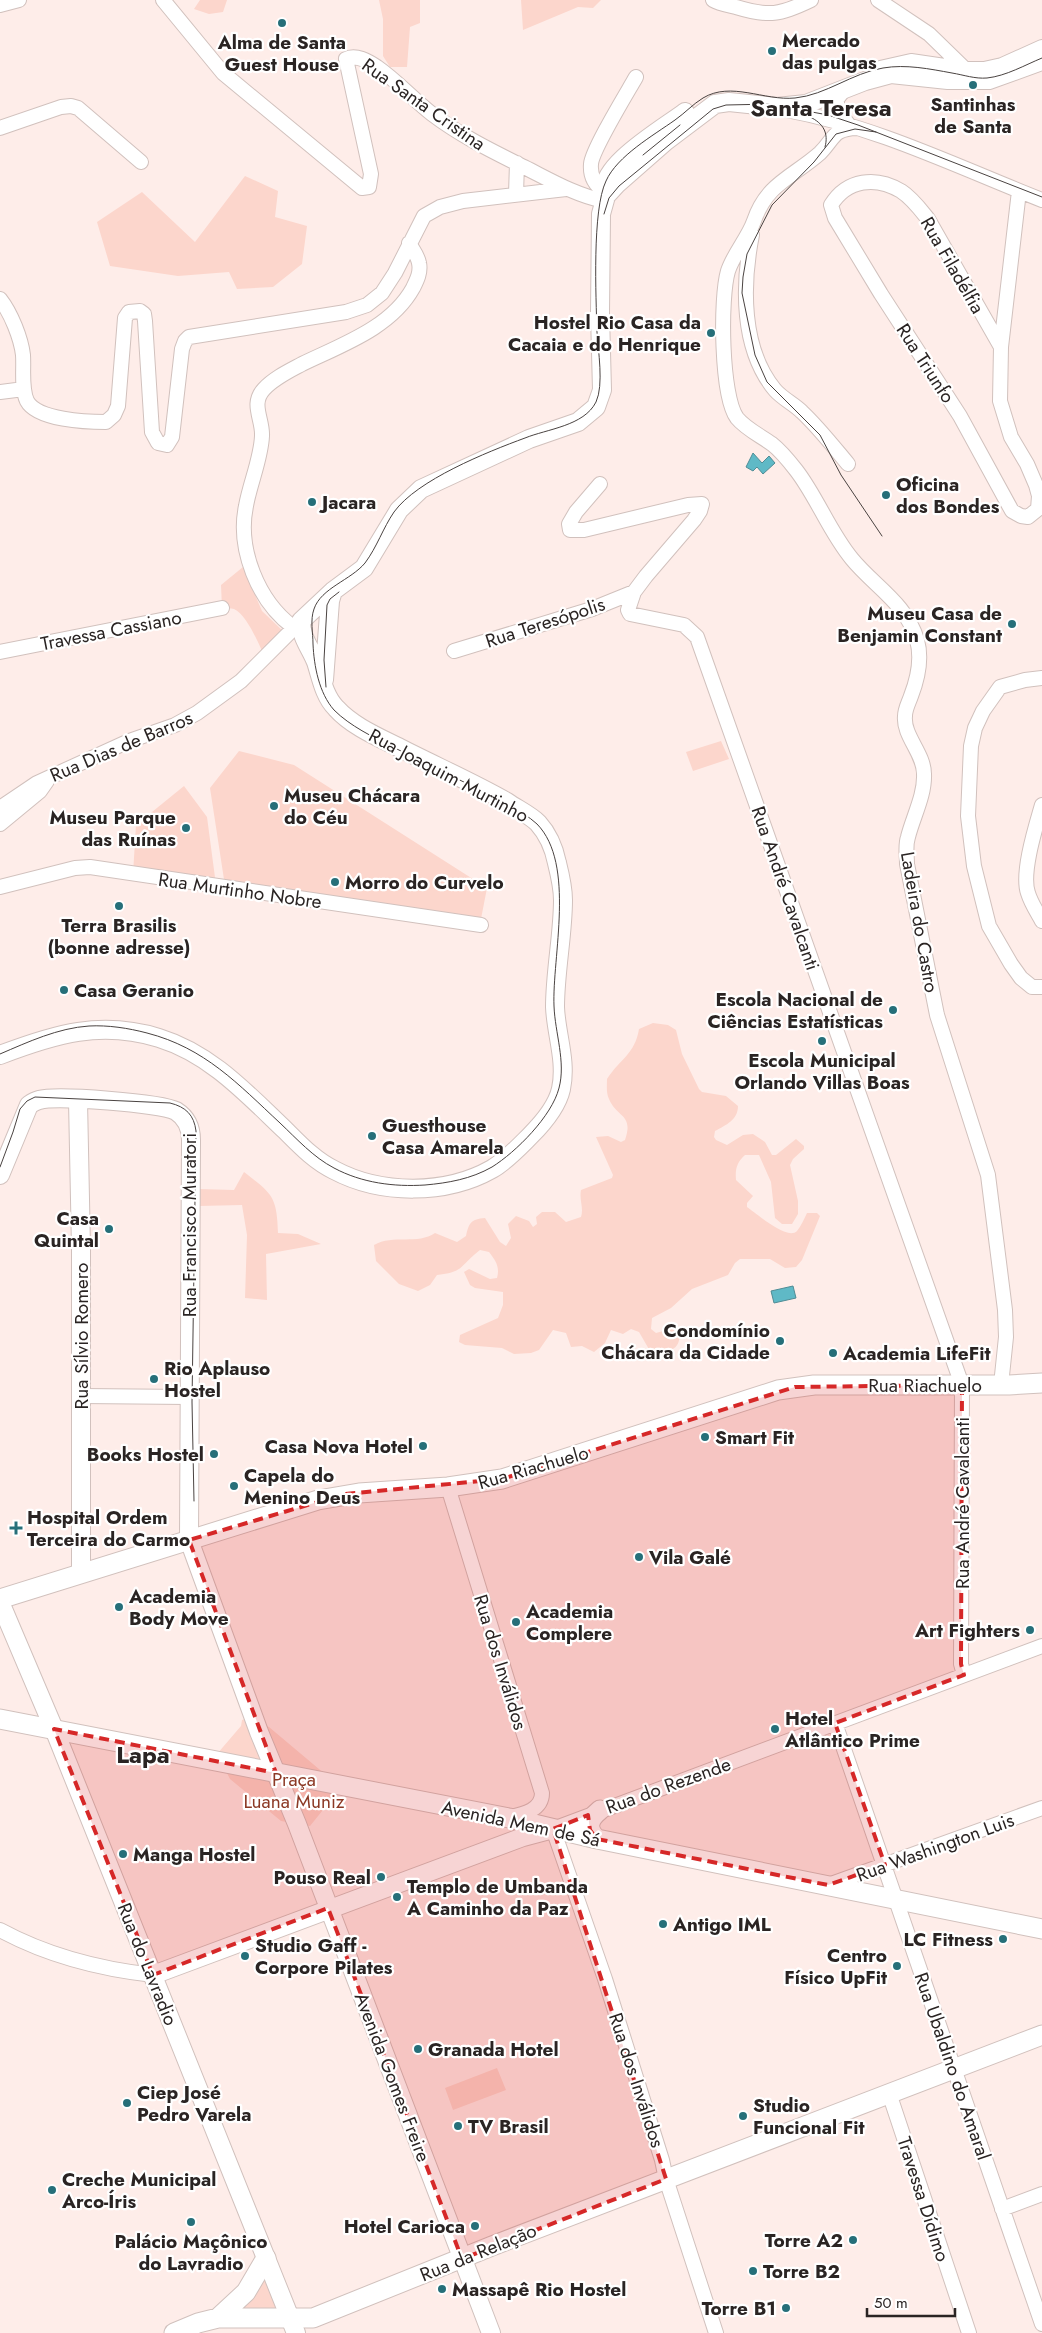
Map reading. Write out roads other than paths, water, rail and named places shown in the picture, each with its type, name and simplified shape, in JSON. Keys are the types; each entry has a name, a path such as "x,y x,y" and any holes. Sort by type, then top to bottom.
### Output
{"main road":[{"name":"Rua Riachuelo","path":"0,1601 81,1572 284,1510 345,1494 448,1487 502,1479 529,1472 767,1393 795,1386 1001,1385 1042,1383"},
{"name":"Avenida Mem de Sá","path":"0,1719 509,1818 597,1839 1042,1928"},
{"path":"597,1839 590,1830 589,1822 590,1817 600,1810"},
{"name":"Rua da Relação","path":"293,2328 313,2318 666,2179 1042,2035"},
{"path":"187,2331 218,2318 246,2292 266,2258"},
{"path":"218,2318 293,2328"},
{"path":"271,2333 293,2328"}],"street":[{"path":"0,6 19,0"},
{"name":"Rua Santa Cristina","path":"163,0 223,73 362,188 369,187 372,174 346,59 350,57 362,59 377,67 432,114 469,139 566,189 586,197 605,196"},
{"path":"713,0 751,12 771,14 785,12 811,0"},
{"path":"878,0 929,34 968,75"},
{"path":"769,107 806,104 873,78 891,74 948,80 993,68 1042,47"},
{"path":"409,243 419,262 419,271 416,282 405,302 366,333 285,372 264,389 259,397 257,414 262,434 246,505 243,535 260,589 272,609 297,624 333,591 364,568 399,510 421,489 528,439 578,422 596,408 602,390 600,314 601,214 606,178 615,166 655,132 708,94 729,90 780,98 805,96 880,68 916,67 994,79 1042,61"},
{"path":"605,196 593,178 592,161 636,77"},
{"path":"844,90 839,96 837,110 843,120 853,126"},
{"path":"605,196 666,141 712,106 729,102 803,113 853,126 1042,200"},
{"path":"0,128 61,107 71,106 78,108 142,162"},
{"path":"803,113 823,126 827,134 826,146"},
{"name":"Ladeira do Castro","path":"853,126 835,133 826,146 773,189 759,206 754,222 729,270 723,293 723,332 731,408 739,420 774,446 797,471 850,557 903,611 914,631 919,650 916,681 904,717 905,724 922,761 924,774 922,790 907,840 907,864 937,1015 988,1175 1005,1310 1006,1337 1001,1385"},
{"path":"516,194 517,163"},
{"name":"Rua Filadélfia","path":"835,218 831,205 842,190 850,185 862,181 872,182 901,191 913,201 928,219 1001,347"},
{"path":"0,299 14,328 23,353 24,389 27,400 33,408 46,414 78,421 106,422 114,415 118,406 125,318 129,312 137,309 144,314 152,432 158,443 167,445 172,437 182,349 189,337 346,312 367,305 382,293 395,273 424,216 440,207 463,201 566,189"},
{"path":"1001,347 1018,191"},
{"name":"Rua Triunfo","path":"835,218 960,416 1012,511 1020,516 1031,515 1038,509 1039,496 1027,464 1011,437 1004,419 1000,401 1001,347"},
{"path":"754,222 746,263 744,290 751,334 761,367 777,392 801,410 848,464"},
{"path":"0,392 24,389"},
{"path":"600,484 576,512 569,524 570,530 584,530 688,505 702,504 694,520 634,592"},
{"name":"Rua Joaquim Murtinho","path":"323,683 330,601 333,591"},
{"name":"Rua Teresópolis","path":"454,651 592,609 634,592"},
{"name":"Rua André Cavalcanti","path":"634,592 628,607 630,614 684,625 697,637 962,1385 961,1664 964,1675"},
{"name":"Travessa Cassiano","path":"0,652 222,608"},
{"name":"Rua Joaquim Murtinho","path":"0,1056 70,1032 92,1029 128,1031 161,1039 209,1061 230,1078 313,1157 346,1176 376,1185 410,1188 454,1184 494,1167 517,1149 538,1127 554,1105 560,1089 562,1070 555,1011 563,900 555,854 550,840 538,822 493,794 376,736 350,720 334,707 313,656 297,624"},
{"name":"Rua Dias de Barros","path":"0,808 30,787 49,777 129,741 175,726 198,714 241,681 297,624"},
{"path":"1042,678 1025,680 1000,687 984,711 975,728 971,746 968,816 974,866 989,926 1021,978 1032,987 1042,987"},
{"path":"0,824 40,791 49,777"},
{"path":"1042,805 1033,834 1027,868 1027,892 1042,921"},
{"name":"Rua Murtinho Nobre","path":"0,887 75,868 90,867 481,926"},
{"name":"Rua Francisco Muratori","path":"0,1175 29,1105 42,1099 161,1106 180,1114 189,1126 191,1140 189,1540"},
{"name":"Rua Sílvio Romero","path":"78,1100 81,1249 81,1572"},
{"path":"81,1396 189,1397"},
{"name":"Rua dos Inválidos","path":"448,1487 542,1792 540,1802 535,1808 524,1814 509,1818"},
{"name":"Avenida Gomes Freire","path":"189,1540 255,1722 491,2333"},
{"name":"Rua do Lavradio","path":"0,1601 54,1729 293,2328"},
{"name":"Rua do Rezende","path":"153,1975 328,1908 523,1837 553,1829 1042,1646"},
{"name":"Rua Ubaldino do Amaral","path":"835,1723 1042,2324"},
{"name":"Rua Washington Luis","path":"828,1885 1042,1808"},
{"name":"Rua dos Inválidos","path":"553,1829 604,1979 716,2333"},
{"path":"0,1930 21,1942 82,1962 113,1970 153,1975"},
{"name":"Travessa Dídimo","path":"889,2093 969,2333"},
{"path":"1002,2209 1042,2194"}],"water":[{"path":"753,453 762,463 769,456 775,463 763,474 757,467 753,471 746,467"},
{"path":"793,1286 796,1298 774,1303 771,1291"}],"tram line":[{"path":"0,1054 32,1040 77,1027 103,1026 125,1028 168,1040 186,1048 220,1069 326,1164 345,1173 378,1183 425,1185 451,1182 492,1167 522,1143 549,1110 555,1099 561,1078 561,1058 554,1006 559,886 556,862 549,841 537,824 527,816 480,790 370,735 354,726 334,710 325,696 316,670 312,626 314,609 323,595 365,563 394,512 419,489 473,459 525,438 574,422 590,410 596,402 600,386 596,254 599,212 606,181 618,163 627,155 699,100 714,93 725,91 795,98 817,93 861,74 892,67 918,68 987,78 1008,73 1042,58"},
{"path":"769,104 828,115 858,125 1042,197"},
{"path":"604,214 609,198 619,186 713,109 726,105 773,104"},
{"path":"810,117 822,125 826,137 825,147"},
{"path":"643,155 680,125"},
{"path":"876,132 855,129 836,134 814,162 772,205 747,254 742,293 755,355 767,382 820,435 841,475 882,536"},
{"path":"326,687 324,660 327,605 330,599 339,592"},
{"path":"0,1167 20,1109 27,1101 35,1097 170,1103 185,1109 191,1116 196,1131 192,1402 194,1501"}],"place":[{"name":"Alma de Santa Guest House","path":"282,23"},
{"name":"Mercado das pulgas","path":"772,51"},
{"name":"Santinhas de Santa","path":"973,85"},
{"name":"Hostel Rio Casa da Cacaia e do Henrique","path":"711,333"},
{"name":"Oficina dos Bondes","path":"886,495"},
{"name":"Jacara","path":"312,502"},
{"name":"Museu Casa de Benjamin Constant","path":"1012,624"},
{"name":"Museu Chácara do Céu","path":"274,806"},
{"name":"Museu Parque das Ruínas","path":"186,828"},
{"name":"Morro do Curvelo","path":"335,882"},
{"name":"Terra Brasilis (bonne adresse)","path":"119,906"},
{"name":"Casa Geranio","path":"64,990"},
{"name":"Escola Nacional de Ciências Estatísticas","path":"893,1010"},
{"name":"Escola Municipal Orlando Villas Boas","path":"822,1041"},
{"name":"Guesthouse Casa Amarela","path":"372,1136"},
{"name":"Casa Quintal","path":"109,1229"},
{"name":"Condomínio Chácara da Cidade","path":"780,1341"},
{"name":"Academia LifeFit","path":"833,1353"},
{"name":"Rio Aplauso Hostel","path":"154,1379"},
{"name":"Smart Fit","path":"705,1437"},
{"name":"Casa Nova Hotel","path":"423,1446"},
{"name":"Books Hostel","path":"214,1454"},
{"name":"Capela do Menino Deus","path":"234,1486"},
{"name":"Hospital Ordem Terceira do Carmo","path":"16,1528"},
{"name":"Vila Galé","path":"639,1557"},
{"name":"Academia Body Move","path":"119,1607"},
{"name":"Academia Complere","path":"516,1622"},
{"name":"Art Fighters","path":"1030,1630"},
{"name":"Hotel Atlântico Prime","path":"775,1729"},
{"name":"Manga Hostel","path":"123,1854"},
{"name":"Pouso Real","path":"381,1877"},
{"name":"Templo de Umbanda A Caminho da Paz","path":"397,1897"},
{"name":"Antigo IML","path":"663,1924"},
{"name":"LC Fitness","path":"1003,1939"},
{"name":"Studio Gaff - Corpore Pilates","path":"245,1956"},
{"name":"Centro Físico UpFit","path":"897,1966"},
{"name":"Granada Hotel","path":"418,2049"},
{"name":"Ciep José Pedro Varela","path":"127,2103"},
{"name":"Studio Funcional Fit","path":"743,2116"},
{"name":"TV Brasil","path":"458,2126"},
{"name":"Creche Municipal Arco-Íris","path":"52,2190"},
{"name":"Palácio Maçônico do Lavradio","path":"191,2222"},
{"name":"Hotel Carioca","path":"475,2226"},
{"name":"Torre A2","path":"853,2240"},
{"name":"Torre B2","path":"753,2271"},
{"name":"Massapê Rio Hostel","path":"442,2289"},
{"name":"Torre B1","path":"786,2308"}],"district":[{"name":"Santa Teresa","path":"821,108"},
{"name":"Lapa","path":"143,1755"}],"park label":[{"name":"Praça Luana Muniz","path":"294,1790"}]}
